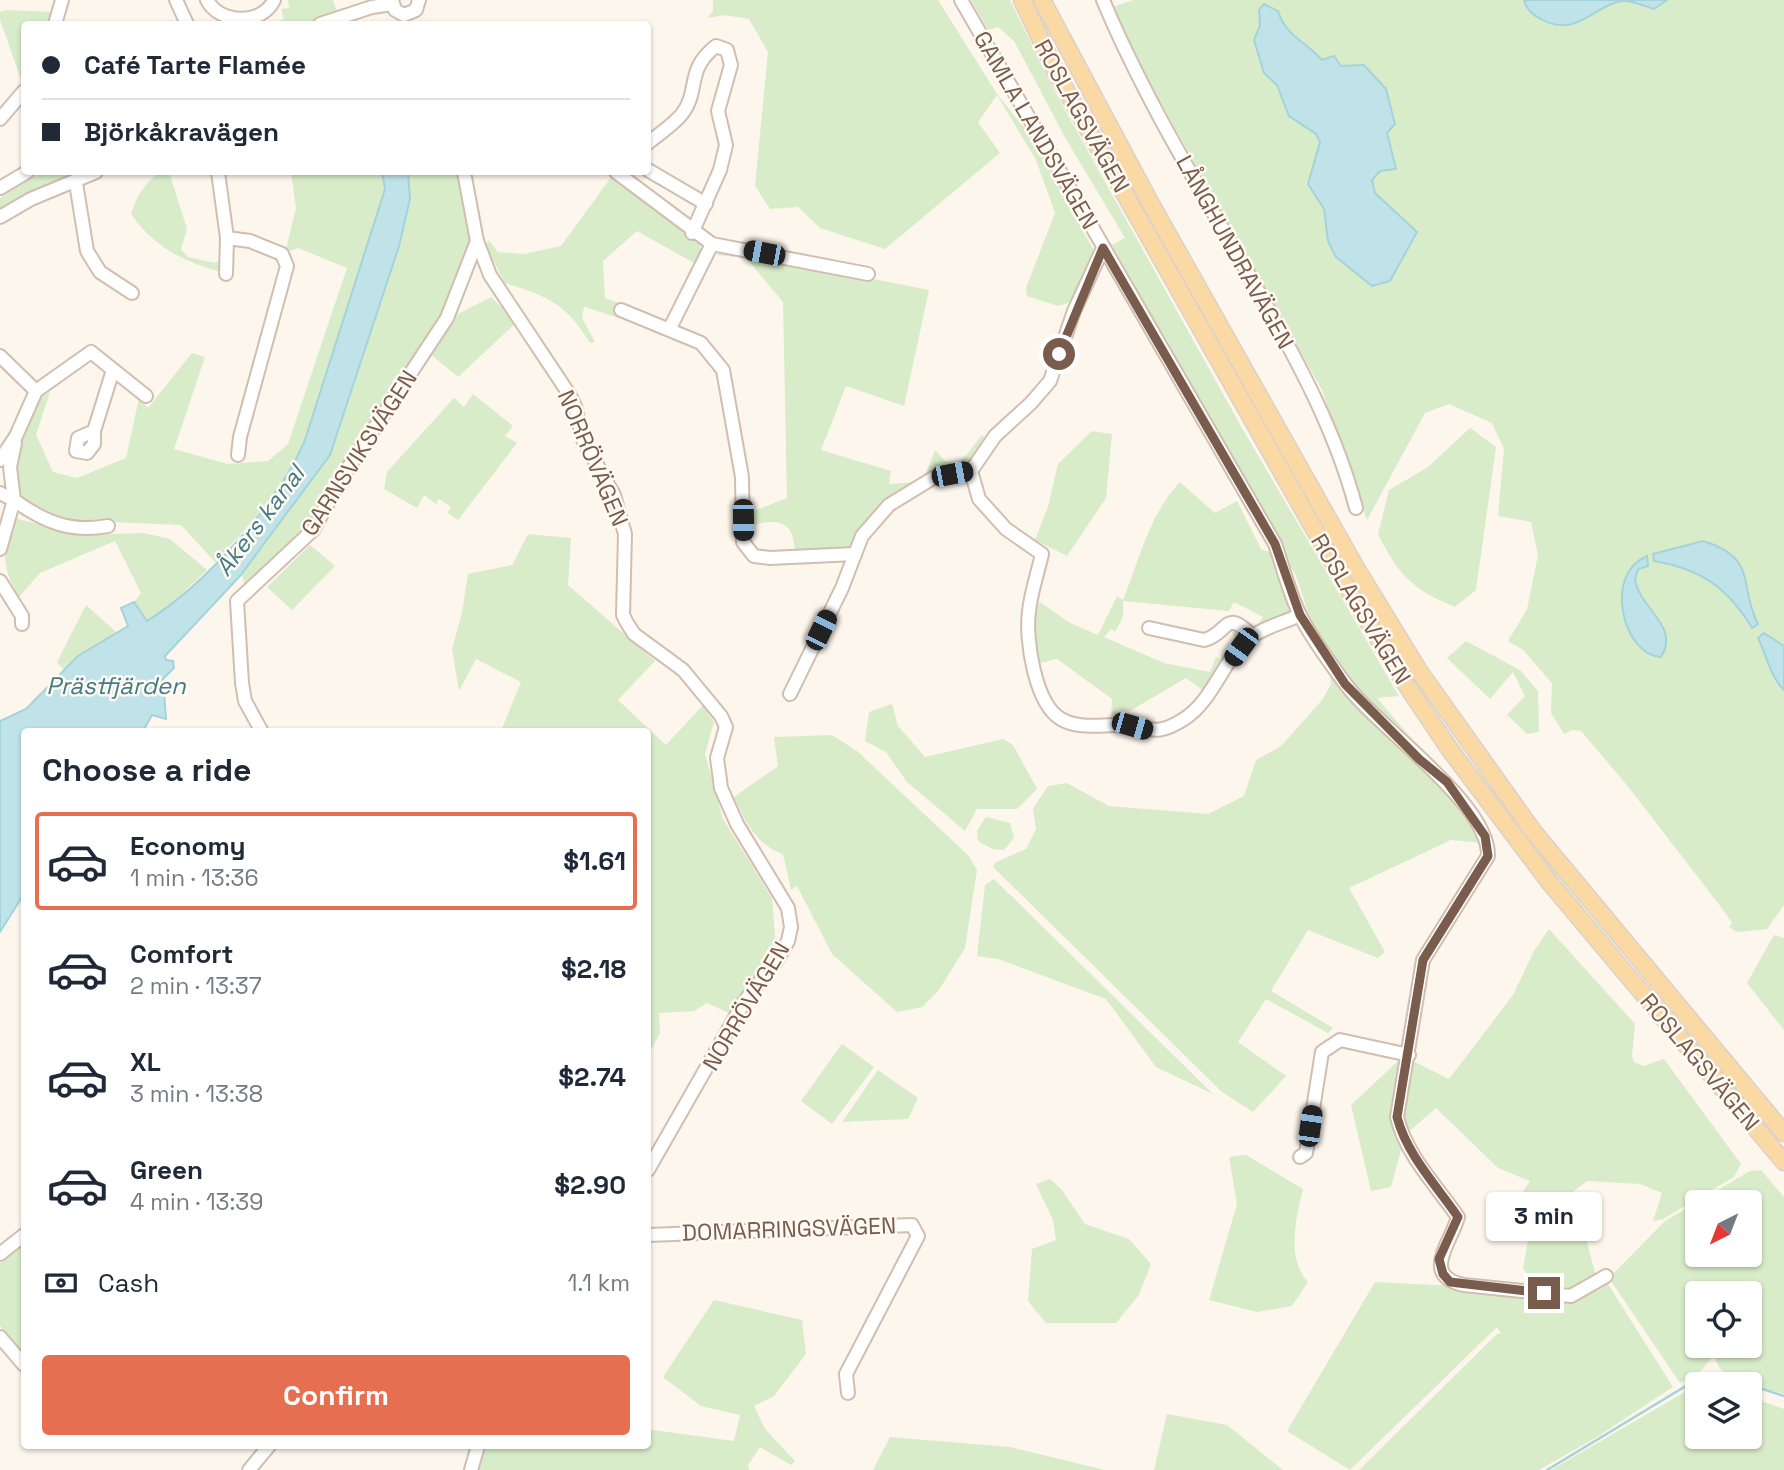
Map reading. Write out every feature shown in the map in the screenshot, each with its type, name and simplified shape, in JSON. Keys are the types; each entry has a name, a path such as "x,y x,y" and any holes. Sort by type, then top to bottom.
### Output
{"main road":[{"name":"ROSLAGSVÄGEN","path":"1022,0 1058,76 1337,570 1405,683 1465,771 1550,883 1784,1162"},
{"name":"ROSLAGSVÄGEN","path":"1042,0 1152,206 1356,568 1419,671 1532,831 1784,1133"}],"street":[{"path":"56,21 62,0"},
{"path":"175,0 178,21"},
{"path":"175,0 186,21"},
{"path":"207,0 213,11 224,18 238,19 262,13 274,0"},
{"path":"329,21 392,2 398,13 411,19 419,0 428,0"},
{"name":"GAMLA LANDSVÄGEN","path":"961,0 1275,544 1300,615 1345,684 1419,759 1447,782 1485,836 1488,856 1423,960 1409,1055"},
{"name":"LÅNGHUNDRAVÄGEN","path":"1103,0 1164,123 1312,392 1337,446 1356,508"},
{"path":"651,140 682,114 688,103 694,74 704,55 716,46 727,50 731,65 718,111 726,145 720,170 692,233"},
{"path":"0,120 21,95"},
{"path":"651,172 706,204"},
{"path":"0,188 22,175"},
{"path":"0,218 31,199 91,175"},
{"path":"219,175 224,194 226,274"},
{"name":"NORRÖVÄGEN","path":"465,175 477,242 490,275 569,394 583,440 614,495 625,534 623,615 634,634 675,662 721,716 726,727 717,758 721,788 737,824 788,908 788,941 778,960 744,1002 651,1165"},
{"path":"624,175 692,233 712,244 868,274"},
{"path":"76,183 87,251 100,272 132,293"},
{"path":"227,238 250,241 282,254 287,266 240,437 238,455"},
{"name":"GARNSVIKSVÄGEN","path":"259,728 245,701 237,601 313,530 346,471 447,318 477,242"},
{"path":"670,328 712,244"},
{"path":"790,694 862,536 889,505 933,478 971,471 995,436 1050,381 1074,311 1103,248"},
{"path":"621,310 701,343 723,370 742,477 743,542 754,556 770,558 855,554"},
{"path":"0,460 16,436 36,391 91,352 146,396"},
{"path":"0,356 36,391"},
{"path":"94,431 113,370"},
{"path":"0,549 14,500 10,467 16,436"},
{"path":"971,471 979,499 1042,554 1028,611 1029,639 1037,685 1049,710 1062,720 1079,726 1121,725 1154,732 1162,730 1195,710 1252,636 1300,615"},
{"path":"0,493 52,523 83,531 108,526"},
{"path":"0,581 22,615 22,624"},
{"path":"1149,628 1203,640 1210,638 1224,625 1234,622 1239,623 1252,636"},
{"path":"1300,1157 1306,1153 1322,1052 1340,1040 1409,1055 1397,1117 1402,1135 1458,1217 1439,1259 1443,1274 1450,1282 1571,1296 1606,1276"},
{"name":"DOMARRINGSVÄGEN","path":"651,1235 912,1225 918,1236 846,1374 848,1393"},
{"path":"0,1254 21,1238"},
{"path":"0,1337 21,1362"},
{"path":"250,1470 267,1449"},
{"path":"471,1470 477,1449"}],"green space":[{"path":"288,0 333,0 340,21 279,21 284,19 281,9 289,8"},
{"path":"713,0 938,0 997,94 1031,136 1094,251 1071,302 1058,306 1027,296 1026,288 1055,213 1036,160 997,95 978,122 1000,153 885,249 820,228 798,207 770,209 755,186 768,52 749,19 724,15 708,18 713,11"},
{"path":"971,0 1010,0 1055,92 1242,428 1399,696 1377,698 1423,752 1410,758 1440,784 1482,843 1451,840 1349,888 1385,952 1378,958 1308,930 1271,991 1333,1028 1328,1033 1266,999 1238,1042 1286,1076 1253,1112 1222,1092 993,867 996,862 1026,849 1036,829 1033,809 1048,786 1067,783 1109,806 1208,814 1244,796 1256,760 1281,746 1322,700 1331,684 1327,651 1308,613 1297,578 1112,245 1125,238 1066,139 1014,41 998,27 988,30"},
{"path":"1028,0 1034,0 1090,116 1320,525 1418,686 1533,843 1615,946 1784,1147 1784,1155 1577,908 1469,768 1379,633 1083,110"},
{"path":"1134,0 1784,0 1784,905 1767,929 1737,932 1729,927 1732,923 1724,911 1630,789 1581,731 1572,730 1564,734 1551,713 1552,683 1523,650 1508,641 1527,609 1538,555 1531,522 1498,516 1504,449 1492,423 1449,404 1425,413 1367,520 1322,390 1144,73 1112,7"},
{"path":"0,12 53,12 50,21 21,21 21,79 0,20"},
{"path":"36,175 77,175 0,214 0,198"},
{"path":"157,175 170,175 187,229 181,249 188,257 215,263 221,260 218,271 169,251 139,225 131,214 142,190"},
{"path":"291,175 383,175 385,189 305,440 277,490 241,534 215,562 181,525 112,522 81,525 20,507 9,466 40,397 50,392 36,435 53,472 77,478 126,458 139,398 148,408 192,353 205,357 174,449 228,464 268,461 288,444 347,268 298,248 285,253 296,208"},
{"path":"408,175 459,175 471,241 464,271 429,335 307,529 245,588 242,574 330,455 410,199"},
{"path":"612,176 699,243 702,252 696,264 637,231 603,261 605,298 632,308 626,320 584,307 582,318 595,342 590,343 573,319 555,303 505,283 485,245 489,240 498,252 524,254 561,246"},
{"path":"721,249 929,290 904,406 846,386 821,450 891,471 889,484 919,482 851,549 795,553 794,541 787,527 767,522 747,527 749,513 787,498 783,302 746,258 717,255"},
{"path":"491,297 517,322 458,377 430,354 458,314"},
{"path":"473,394 513,426 505,436 517,443 458,520 447,513 451,507 439,499 436,504 424,495 417,508 384,489 387,472 454,398 464,407"},
{"path":"1470,428 1496,447 1476,590 1455,607 1428,594 1408,580 1393,561 1378,534 1389,490 1428,467"},
{"path":"1092,431 1112,434 1106,498 1067,556 1035,540 1048,507 1058,464"},
{"path":"982,435 984,437 966,468 925,476 935,450 945,461 956,463 964,458"},
{"path":"1180,482 1215,513 1237,501 1261,549 1272,553 1292,606 1285,616 1256,627 1263,617 1234,602 1229,611 1123,601 1123,617 1115,632 1111,629 1104,637 1164,663 1210,672 1216,657 1220,659 1235,638 1231,631 1237,627 1249,636 1204,691 1186,678 1130,711 1117,709 1116,718 1111,718 1112,699 1057,659 1040,663 1033,624 1036,609 1040,602 1070,623 1098,635 1117,596 1123,600 1153,522"},
{"path":"14,518 81,535 143,533 170,539 207,570 167,608 147,621 134,602 141,593 115,541 40,573 19,597 5,558"},
{"path":"528,534 571,538 568,585 655,661 618,700 648,728 502,728 521,682 476,659 459,691 452,649 462,613 468,574 512,565"},
{"path":"310,545 335,566 292,610 267,587"},
{"path":"86,605 117,633 78,656 64,670 57,662"},
{"path":"1466,641 1520,670 1538,691 1539,732 1527,734 1507,715 1525,696 1513,672 1490,699 1447,658"},
{"path":"892,704 898,726 925,757 1003,739 1013,745 1037,789 1017,809 977,809 965,831 907,782 886,752 865,741 869,712"},
{"path":"703,705 714,722 705,754 723,819 772,898 776,947 731,1014 707,1003 694,1011 659,1013 660,1033 651,1050 651,731 666,745"},
{"path":"832,735 857,751 969,856 977,870 965,948 939,990 922,1007 897,1012 832,954 797,886 791,890 783,854 759,839 747,823 734,797 778,766 774,737"},
{"path":"986,817 1010,823 1014,838 1004,850 992,849 978,841 977,831"},
{"path":"994,879 1213,1094 1156,1067 1106,999 998,959 977,956 985,885"},
{"path":"1549,929 1635,1024 1632,1056 1634,1062 1643,1066 1664,1059 1741,1164 1734,1177 1712,1190 1685,1190 1685,1206 1663,1219 1653,1221 1662,1193 1640,1184 1587,1181 1574,1191 1596,1277 1581,1289 1532,1283 1523,1268 1529,1236 1508,1213 1530,1181 1498,1168 1436,1108 1405,1135 1391,1187 1371,1191 1351,1105 1399,1060 1407,1058 1449,1079 1513,995 1534,951"},
{"path":"1774,935 1784,938 1784,1030 1747,983"},
{"path":"842,1044 874,1067 832,1124 801,1101"},
{"path":"878,1070 918,1098 908,1119 842,1122"},
{"path":"1246,1155 1303,1189 1296,1225 1295,1250 1301,1272 1308,1282 1292,1306 1257,1312 1209,1300 1237,1204 1229,1157"},
{"path":"1761,1170 1784,1197 1784,1394 1762,1388 1762,1372 1723,1372 1715,1358 1762,1358 1762,1281 1685,1281 1685,1358 1712,1358 1700,1372 1685,1372 1685,1380 1680,1383 1609,1278 1665,1221 1685,1209 1685,1267 1762,1267 1762,1190 1718,1190 1750,1171"},
{"path":"1050,1179 1061,1189 1085,1224 1129,1239 1151,1264 1139,1295 1116,1323 1046,1323 1028,1301 1032,1249 1056,1240 1053,1220 1036,1184"},
{"path":"21,1244 21,1351 0,1326 0,1263"},
{"path":"1606,1281 1673,1387 1597,1437 1539,1470 1359,1470 1497,1334 1501,1334 1497,1327 1350,1470 1287,1431 1375,1282 1455,1286 1567,1299 1588,1294"},
{"path":"714,1300 802,1320 806,1354 774,1396 754,1406 765,1429 795,1461 791,1465 760,1447 748,1465 749,1470 479,1470 484,1449 651,1449 653,1430 734,1441 740,1415 701,1406 663,1377"},
{"path":"1685,1392 1685,1449 1762,1449 1762,1401 1784,1409 1784,1470 1551,1470"},
{"path":"1167,1414 1227,1425 1283,1470 1154,1470"},
{"path":"890,1437 1010,1447 1105,1470 873,1470"}],"water":[{"path":"1524,0 1667,0 1654,9 1622,1 1602,8 1575,23 1564,25 1553,24 1535,16"},
{"path":"1264,4 1278,11 1291,33 1322,60 1334,56 1341,66 1364,65 1386,89 1395,124 1387,133 1396,169 1380,171 1372,180 1375,193 1417,232 1390,281 1372,286 1336,257 1328,241 1324,209 1308,184 1320,142 1316,134 1289,116 1277,85 1264,73 1254,40 1260,25 1259,10"},
{"path":"383,175 408,175 410,199 399,246 330,455 240,576 165,656 166,660 173,661 174,668 163,679 166,719 152,715 145,728 21,728 21,899 0,932 0,721 26,709 78,656 128,626 121,608 134,602 147,621 193,586 238,540 278,489 305,440 385,189"},
{"path":"1703,541 1721,548 1740,565 1758,624 1752,628 1733,602 1712,582 1686,569 1654,561 1653,554"},
{"path":"1647,556 1648,566 1638,569 1635,579 1638,590 1663,627 1666,636 1666,646 1661,657 1648,653 1637,643 1628,630 1623,613 1625,580 1633,566"},
{"path":"1764,633 1784,646 1784,690 1772,672 1758,638"}],"waterway":[{"path":"1547,1470 1685,1386"},
{"path":"1762,1389 1784,1396"}],"route":[{"path":"1059,354 1074,311 1103,248 1275,544 1300,615 1345,684 1419,759 1447,782 1485,836 1488,856 1423,960 1416,988 1409,1055 1397,1117 1402,1135 1413,1154 1458,1217 1439,1259 1443,1274 1450,1282 1464,1285 1544,1293"}],"water label":[{"name":"Åkers kanal","path":"260,521"},
{"name":"Prästfjärden","path":"116,686"}]}
